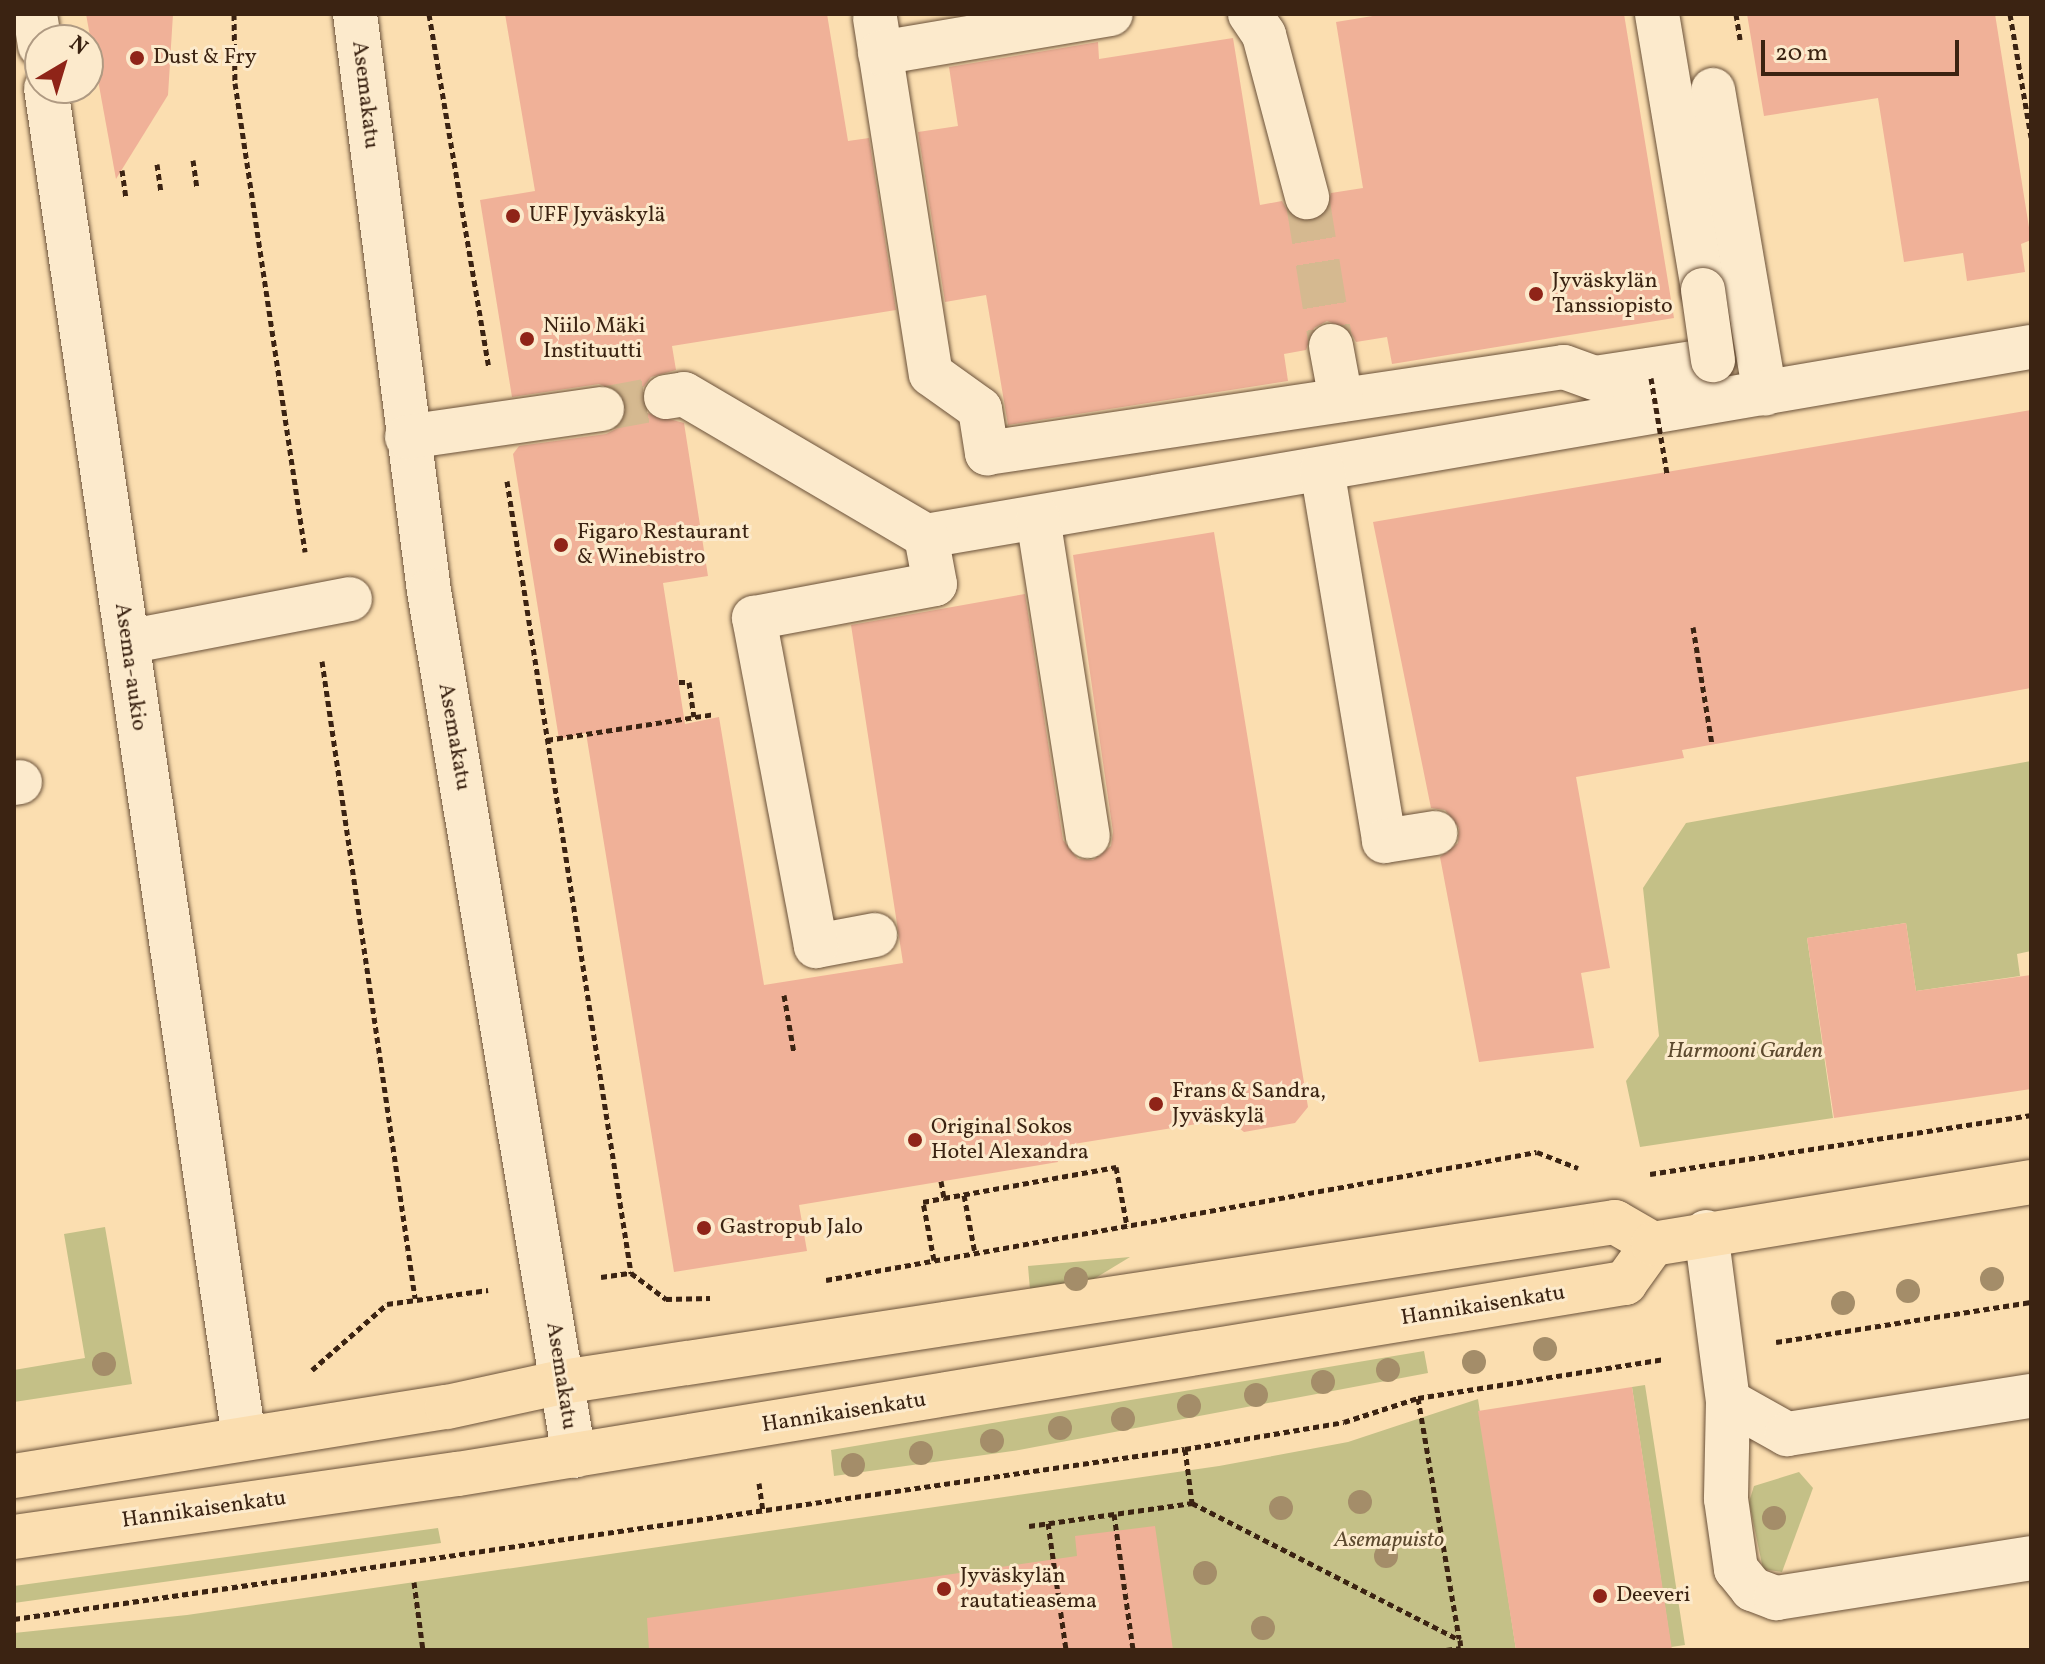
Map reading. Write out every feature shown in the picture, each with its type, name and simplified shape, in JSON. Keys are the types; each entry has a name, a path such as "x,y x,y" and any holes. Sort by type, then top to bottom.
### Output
{"main road":[{"path":"14,1476 241,1419 562,1382 1615,1222 1653,1244 1706,1232 2031,1182"},
{"name":"Hannikaisenkatu","path":"14,1537 574,1456 1625,1283 1653,1244"}],"street":[{"name":"Asemakatu","path":"355,14 407,437 574,1456"},
{"path":"1111,14 878,35 931,374 980,409 987,453 1564,367 1595,378 1713,360 1657,14"},
{"path":"1250,14 1264,35 1307,197"},
{"path":"1713,90 1765,394"},
{"name":"Asema-aukio","path":"48,104 241,1419"},
{"path":"1331,346 1341,400"},
{"path":"666,397 684,394 926,536 2031,347"},
{"path":"407,437 602,409"},
{"path":"1322,469 1384,841 1435,833"},
{"path":"1038,518 1041,625 1088,836"},
{"path":"875,935 816,946 754,618 937,596 926,536"},
{"path":"127,642 350,599"},
{"path":"1706,1232 1728,1401 1726,1499 1736,1569 1752,1589 1776,1598 2031,1558"},
{"path":"1728,1401 1787,1434 2031,1396"}],"path":[{"path":"429,14 498,426 631,1273"},
{"path":"1736,14 1741,43"},
{"path":"2010,14 2031,137"},
{"path":"193,160 197,187"},
{"path":"157,164 161,193"},
{"path":"122,170 126,199"},
{"path":"1651,378 1667,474"},
{"path":"1693,627 1712,744"},
{"path":"679,682 689,682 694,717"},
{"path":"547,740 771,705"},
{"path":"1635,1176 2031,1115"},
{"path":"816,1281 1537,1152 1590,1172"},
{"path":"934,1260 923,1202 1116,1167 1127,1226"},
{"path":"941,1181 944,1198"},
{"path":"964,1195 975,1253"},
{"path":"241,1419 290,1390 387,1304 631,1273 666,1299 728,1297"},
{"path":"14,1619 1185,1449 1344,1422 1418,1398 2031,1302"},
{"path":"1418,1398 1461,1649 1446,1650"},
{"path":"1185,1449 1192,1503"},
{"path":"758,1475 763,1511"},
{"path":"1029,1526 1192,1503 1460,1640"},
{"path":"1114,1514 1133,1650"},
{"path":"1048,1523 1066,1650"},
{"path":"414,1582 423,1650"}],"green space":[{"name":"Harmooni Garden","path":"2031,761 2031,951 2017,954 2020,976 1916,991 1906,923 1807,938 1833,1118 1640,1147 1626,1081 1659,1036 1643,888 1686,823"},
{"path":"105,1227 132,1384 14,1402 14,1370 85,1358 64,1234"},
{"path":"1130,1257 1084,1285 1030,1290 1028,1266"},
{"path":"1424,1351 1428,1373 1019,1450 834,1476 831,1450"},
{"path":"1645,1385 1685,1645 1671,1647 1632,1387"},
{"name":"Asemapuisto","path":"1478,1399 1516,1650 14,1650 14,1633 187,1615 1219,1466 1348,1442"},
{"path":"1799,1472 1813,1488 1782,1572 1763,1569 1749,1502 1754,1486"},
{"path":"438,1528 441,1543 14,1603 14,1586"}],"building":[{"path":"86,14 173,14 168,95 116,179 102,104 104,24 88,24"},
{"path":"505,14 827,14 848,141 869,138 896,310 672,346 676,370 651,377 642,389 647,413 684,423 708,576 663,583 685,724 719,717 764,985 903,963 851,625 1025,594 1063,840 1078,859 1093,860 1111,846 1113,832 1073,555 1214,532 1308,1107 1295,1123 1244,1132 1228,1119 1055,1147 1058,1162 799,1205 807,1251 674,1272 586,733 559,739 513,454 519,446 606,434 618,428 627,406 621,393 599,384 512,397 480,200 535,191"},
{"path":"1385,14 1624,14 1674,318 1392,364 1387,337 1356,342 1349,329 1327,321 1314,328 1306,350 1284,354 1288,381 1008,425 986,295 945,302 918,132 958,126 949,67 1098,42 1099,59 1233,38 1260,205 1282,201 1290,215 1313,221 1325,214 1331,193 1363,188 1336,22"},
{"path":"1747,14 1995,14 2031,240 2021,244 2025,272 1967,281 1963,253 1904,262 1878,98 1764,116"},
{"path":"2031,410 2031,688 1682,750 1684,758 1576,777 1610,968 1581,973 1594,1048 1479,1062 1440,857 1458,843 1459,828 1445,810 1431,808 1373,522"},
{"path":"1906,923 1916,991 2031,975 2031,1089 1834,1118 1807,938"},
{"path":"1632,1387 1672,1650 1516,1650 1478,1411"},
{"name":"Jyväskylän rautatieasema","path":"1155,1526 1173,1650 649,1650 647,1618 1077,1556 1075,1536"}],"tunnel":[{"path":"1307,197 1331,346"},
{"path":"602,409 666,397"}],"place":[{"name":"Dust & Fry","path":"137,58"},
{"name":"UFF Jyväskylä","path":"513,216"},
{"name":"Jyväskylän Tanssiopisto","path":"1536,294"},
{"name":"Niilo Mäki Instituutti","path":"527,339"},
{"name":"Figaro Restaurant & Winebistro","path":"561,545"},
{"name":"Frans & Sandra, Jyväskylä","path":"1156,1104"},
{"name":"Original Sokos Hotel Alexandra","path":"915,1140"},
{"name":"Gastropub Jalo","path":"704,1228"},
{"name":"Jyväskylän rautatieasema","path":"944,1589"},
{"name":"Deeveri","path":"1600,1596"}]}
